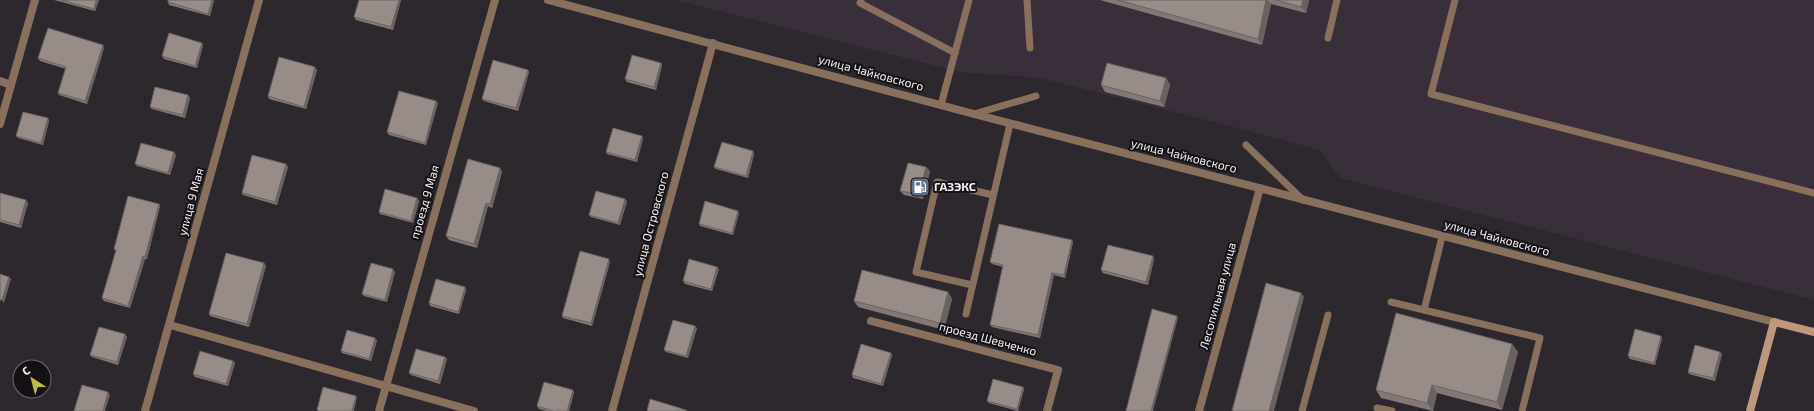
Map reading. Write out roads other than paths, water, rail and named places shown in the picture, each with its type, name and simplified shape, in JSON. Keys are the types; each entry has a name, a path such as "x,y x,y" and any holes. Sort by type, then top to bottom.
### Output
{"main road":[{"name":"улица Чайковского","path":"1774,322 1814,332"},
{"path":"1750,411 1774,322"}],"street":[{"path":"0,124 35,0"},
{"name":"улица 9 Мая","path":"145,411 259,0"},
{"name":"проезд 9 Мая","path":"379,411 494,0"},
{"name":"улица Чайковского","path":"548,0 713,43 1010,124 1774,322"},
{"name":"улица Островского","path":"612,411 713,43"},
{"path":"0,81 11,85"},
{"name":"Лесопильная улица","path":"1199,411 1260,188"},
{"name":"проезд Шевченко","path":"871,321 1058,370 1047,411"},
{"path":"170,325 474,411"}],"lane":[{"path":"860,0 860,3 955,53"},
{"path":"941,105 969,0"},
{"path":"1027,0 1030,48"},
{"path":"1328,38 1337,0"},
{"path":"1455,0 1431,94 1814,193"},
{"path":"974,114 1036,96"},
{"path":"966,314 1010,124"},
{"path":"1246,145 1304,201"},
{"path":"972,285 916,272 937,182 993,195"},
{"path":"1424,310 1442,237"},
{"path":"1390,302 1540,338 1522,411"},
{"path":"1302,411 1328,315"},
{"path":"1377,408 1392,411"}],"place":[{"name":"ГАЗЭКС","path":"920,187"}]}
